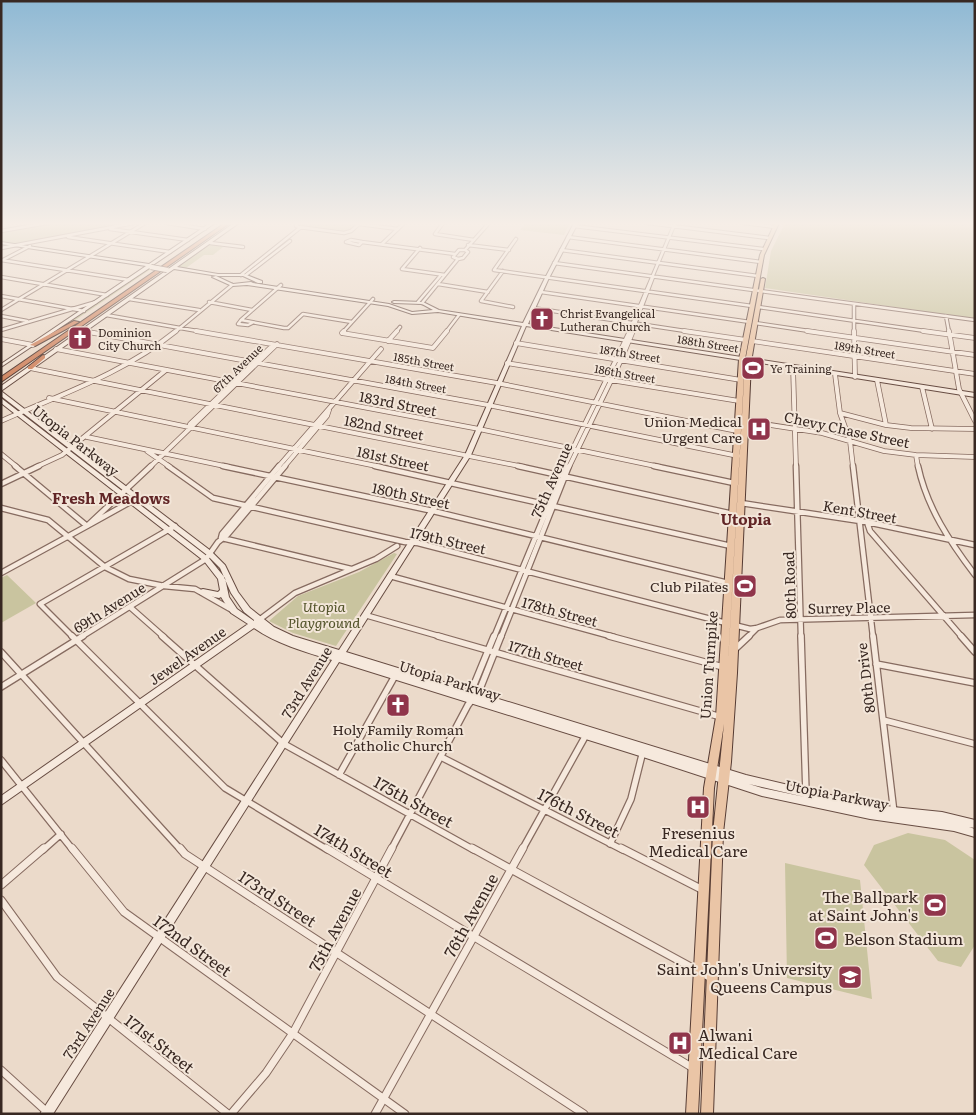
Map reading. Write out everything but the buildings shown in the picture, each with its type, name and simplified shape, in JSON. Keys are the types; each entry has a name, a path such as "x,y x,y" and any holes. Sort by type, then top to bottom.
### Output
{"highway":[{"path":"33,345 142,275"},
{"path":"1,380 153,275"},
{"path":"1,375 98,304"},
{"path":"30,368 107,307"}],"main road":[{"name":"Union Turnpike","path":"707,1114 718,833 725,776 734,650 728,583 737,430 741,380 762,275"},
{"name":"Union Turnpike","path":"758,276 758,291"},
{"name":"Union Turnpike","path":"692,1114 709,788 721,717 724,668 731,624 741,503 745,421 745,359"}],"street":[{"path":"1,310 59,275"},
{"path":"98,275 129,280"},
{"path":"3,364 84,311 98,304 107,295 137,275"},
{"path":"1,389 162,275"},
{"path":"1,421 93,381 129,363 232,285 222,280 199,275"},
{"path":"222,280 227,275"},
{"path":"243,275 253,280 249,284"},
{"path":"420,303 443,275"},
{"path":"500,275 482,302 513,307"},
{"path":"533,275 975,338"},
{"path":"647,275 975,320"},
{"path":"751,275 758,276"},
{"name":"75th Avenue","path":"229,1114 266,1073 293,1033 472,698 473,687 492,651 562,476 627,341 654,276"},
{"path":"1,277 107,295"},
{"name":"73rd Avenue","path":"48,1113 468,455 497,383 548,277"},
{"name":"188th Street","path":"253,280 372,301 400,307 410,313 438,312 459,315 975,395"},
{"path":"436,284 488,292"},
{"name":"188th Street","path":"232,285 280,286"},
{"path":"280,286 240,320 238,324 248,325 252,322 288,328 303,314 352,322"},
{"path":"541,292 975,355"},
{"path":"1,296 84,311"},
{"path":"129,299 198,310"},
{"path":"372,301 342,333 433,348 459,315"},
{"name":"188th Street","path":"372,301 420,303 432,307 438,312"},
{"path":"209,302 252,310"},
{"path":"400,307 404,303"},
{"path":"1,330 71,309 98,304"},
{"path":"854,304 855,377"},
{"path":"427,313 432,307"},
{"name":"189th Street","path":"533,308 975,374"},
{"name":"185th Street","path":"106,315 497,383 737,430"},
{"path":"1,316 29,322"},
{"path":"946,316 960,393 975,420"},
{"path":"388,341 400,327"},
{"name":"184th Street","path":"83,331 488,405 744,457"},
{"path":"1,339 33,345"},
{"name":"187th Street","path":"516,343 741,380"},
{"name":"67th Avenue","path":"87,526 277,344"},
{"name":"183rd Street","path":"56,349 478,429 734,483"},
{"name":"69th Avenue","path":"1,687 164,586 208,556 221,538 228,535 248,506 381,349"},
{"name":"186th Street","path":"507,362 739,402"},
{"name":"80th Road","path":"793,367 807,798"},
{"name":"182nd Street","path":"30,368 468,455 733,514"},
{"path":"1,484 70,449 87,437 166,370"},
{"name":"80th Drive","path":"835,374 840,412 850,441 894,815"},
{"path":"877,380 886,425"},
{"path":"922,387 932,429"},
{"name":"Utopia Parkway","path":"1,393 22,412 208,556 227,573 245,608 257,622 276,638 296,646 396,674 725,776 807,798 975,833"},
{"name":"181st Street","path":"51,399 451,482 731,546"},
{"name":"Utopia Parkway","path":"1,400 22,412"},
{"path":"840,412 886,425 932,429 975,429"},
{"name":"Chevy Chase Street","path":"745,421 795,428 884,451 916,455 975,457"},
{"name":"180th Street","path":"87,437 433,511 728,583"},
{"name":"179th Street","path":"145,450 213,498 412,543 750,629 757,628"},
{"path":"1,454 87,526"},
{"path":"916,455 924,494 934,516 948,540 975,575"},
{"name":"Utopia Parkway","path":"124,491 132,502 172,528"},
{"name":"67th Avenue","path":"3,572 132,502"},
{"name":"Kent Street","path":"741,503 868,522 975,545"},
{"path":"1,508 48,520 105,567 129,578 164,586 188,588 218,596 224,591"},
{"path":"868,522 868,527 875,536 975,652"},
{"path":"105,567 172,528"},
{"path":"861,533 875,536"},
{"path":"221,538 352,569"},
{"name":"Jewel Avenue","path":"1,801 195,666 295,593 376,559 397,546"},
{"name":"Utopia Parkway","path":"208,556 217,571 225,598 234,611 257,622"},
{"path":"1,566 3,572"},
{"name":"174th Street","path":"105,567 40,604 225,788 694,1069"},
{"name":"178th Street","path":"390,576 724,668"},
{"path":"203,592 234,611"},
{"name":"175th Street","path":"130,607 284,744 713,979"},
{"name":"177th Street","path":"365,615 721,717"},
{"name":"Surrey Place","path":"734,650 757,628 780,620 975,615"},
{"name":"173rd Street","path":"1,652 186,854 584,1114"},
{"path":"876,664 975,683"},
{"path":"339,775 396,674"},
{"path":"883,720 975,744"},
{"name":"76th Avenue","path":"375,1114 587,733"},
{"path":"610,844 631,799 644,750"},
{"name":"176th Street","path":"441,757 704,891"},
{"name":"172nd Street","path":"1,760 124,912 405,1114"},
{"name":"Utopia Parkway","path":"894,815 942,816 975,824"},
{"path":"1,884 61,834"},
{"name":"171st Street","path":"1,900 56,977 229,1114"},
{"path":"1,1070 48,1113"}],"green space":[{"path":"139,275 142,275 65,327 49,336"},
{"path":"767,275 975,275 975,319 765,288"},
{"name":"Utopia Playground","path":"394,553 397,554 336,646 293,633 269,621 298,596 359,572"},
{"path":"7,575 36,603 1,623 1,578"},
{"name":"The Ballpark at Saint John's","path":"908,833 945,840 975,860 975,945 961,967 938,961 864,865 874,845"},
{"name":"Belson Stadium","path":"785,863 860,880 872,999 787,978"}],"place":[{"name":"Christ Evangelical Lutheran Church","path":"542,319"},
{"name":"Dominion City Church","path":"80,338"},
{"name":"Ye Training","path":"753,368"},
{"name":"Union Medical Urgent Care","path":"759,429"},
{"name":"Club Pilates","path":"745,586"},
{"name":"Holy Family Roman Catholic Church","path":"398,705"},
{"name":"Fresenius Medical Care","path":"698,807"},
{"name":"The Ballpark at Saint John's","path":"935,905"},
{"name":"Belson Stadium","path":"826,938"},
{"name":"Saint John's University Queens Campus","path":"850,977"},
{"name":"Alwani Medical Care","path":"680,1043"}],"district":[{"name":"Fresh Meadows","path":"111,497"},
{"name":"Utopia","path":"746,518"}]}
